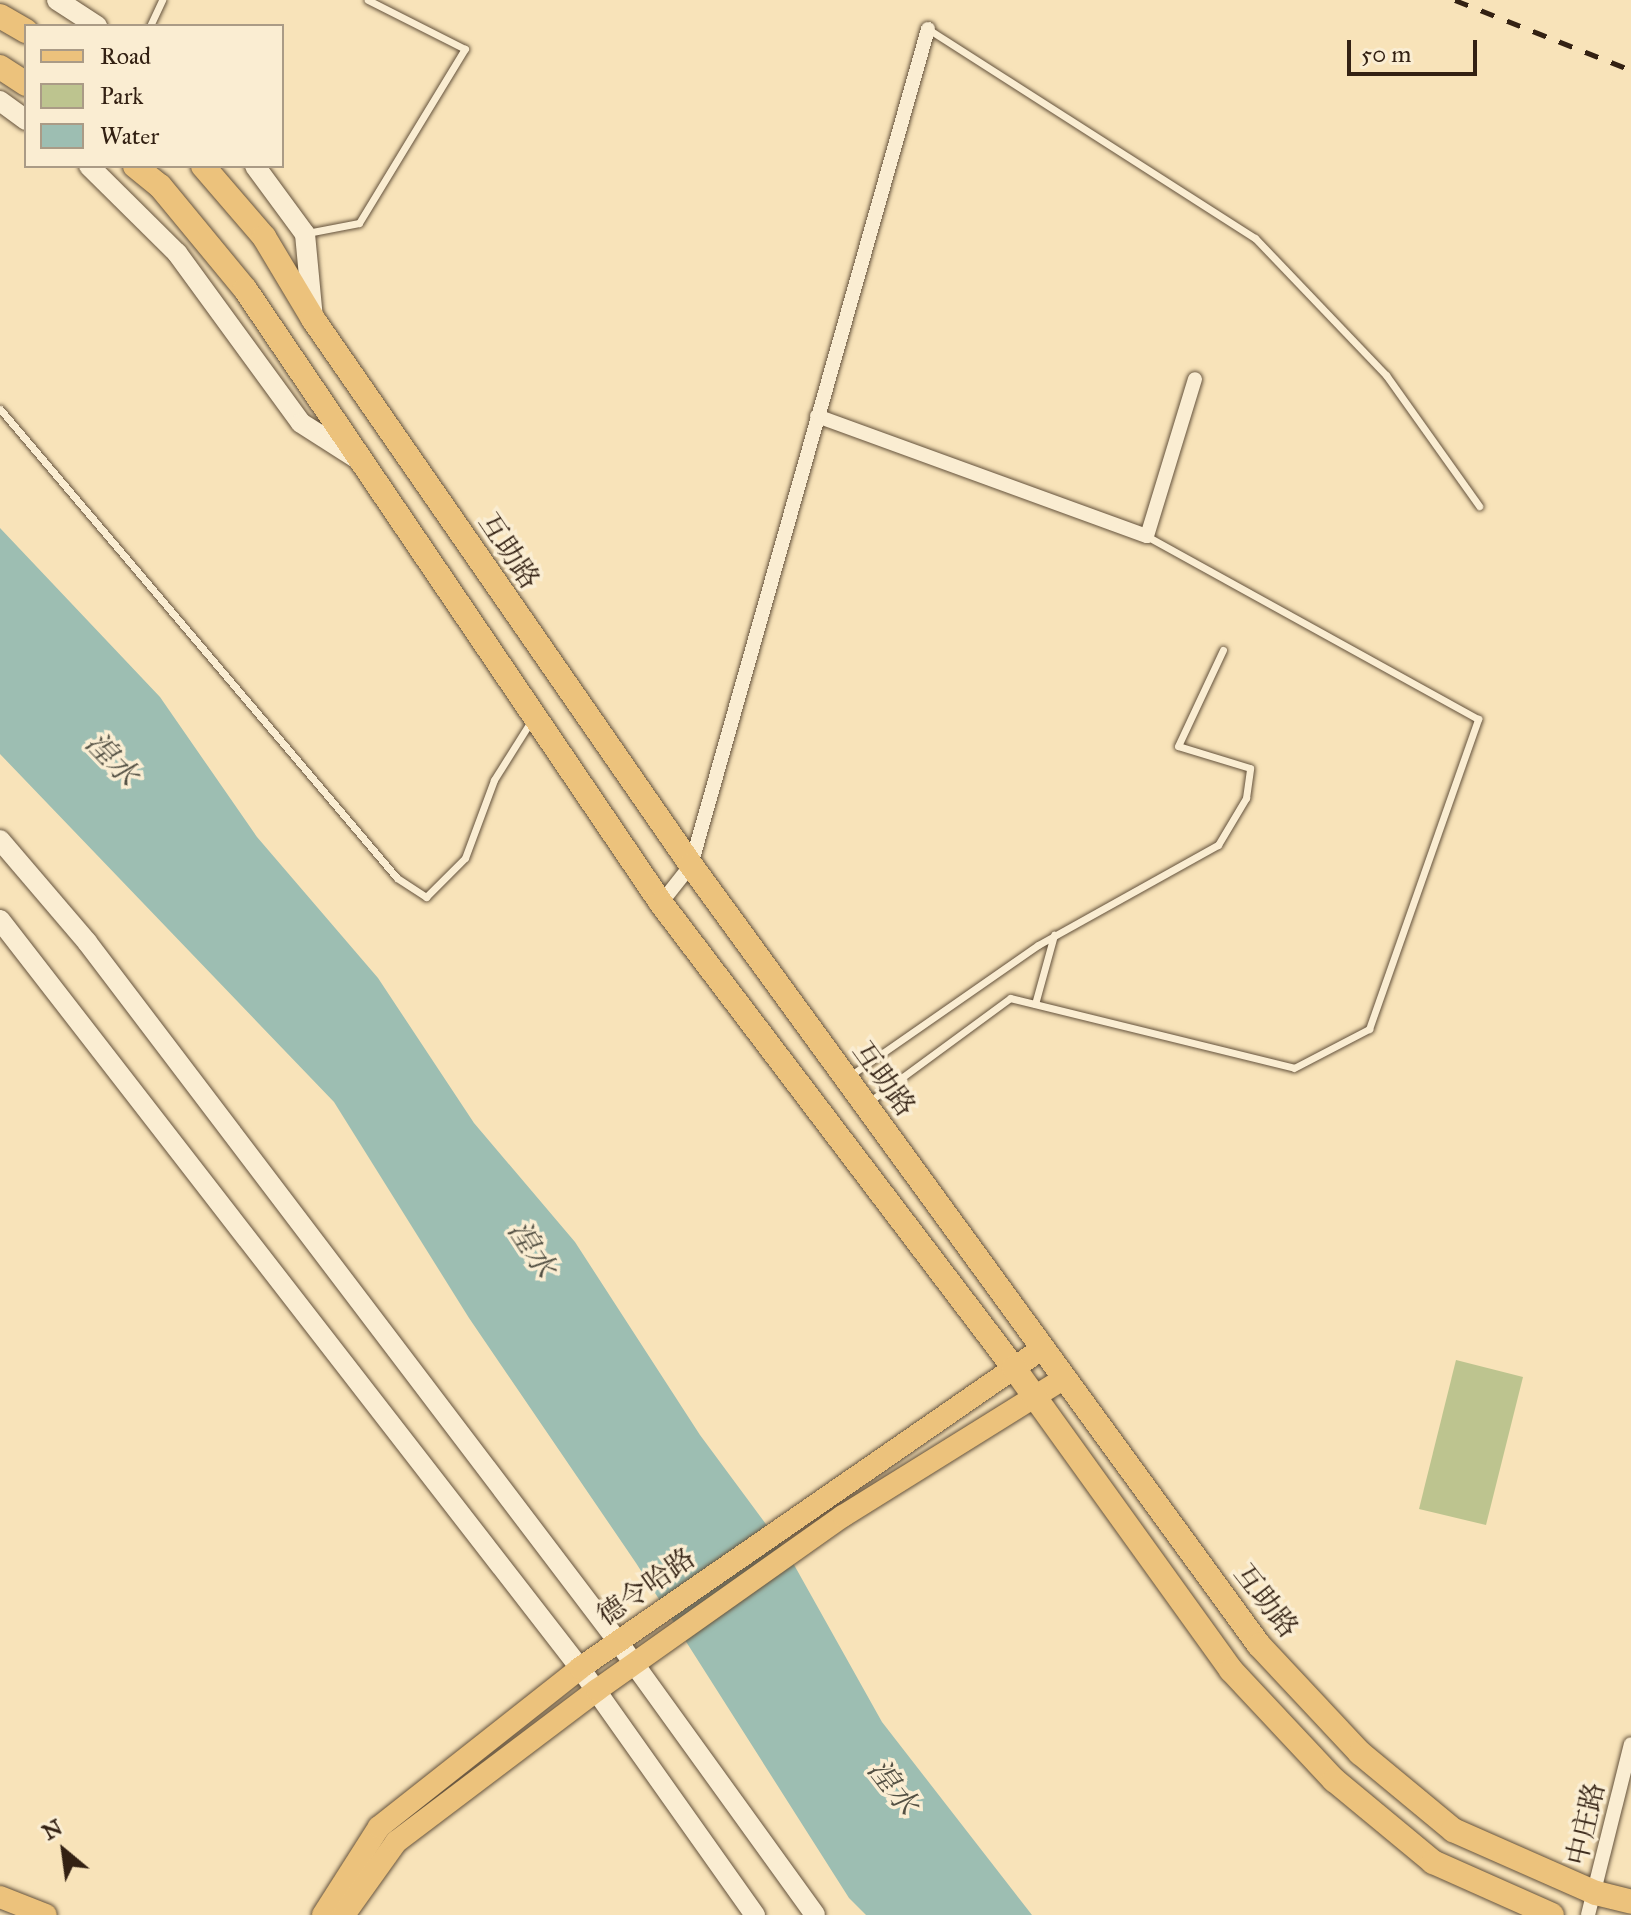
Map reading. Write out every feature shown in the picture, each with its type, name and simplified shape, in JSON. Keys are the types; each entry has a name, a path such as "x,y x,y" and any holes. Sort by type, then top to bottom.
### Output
{"highway":[{"path":"0,16 24,30"},
{"path":"0,67 24,83"},
{"path":"138,168 160,186 245,289 532,719 661,903 1014,1368 1231,1670 1334,1780 1433,1862 1552,1915"},
{"name":"互助路","path":"205,168 264,237 313,319 691,865 1259,1645 1360,1753 1453,1830 1592,1904 1631,1902"}],"main road":[{"path":"57,0 94,24"},
{"path":"0,101 24,119"},
{"path":"91,168 177,253 301,423 356,458"},
{"path":"256,168 305,234 313,319"},
{"path":"0,840 87,942 619,1643 815,1915"},
{"path":"0,920 597,1690 755,1915"},
{"name":"德令哈路","path":"323,1915 379,1827 580,1668 1043,1348"},
{"name":"德令哈路","path":"344,1915 396,1842 597,1690 843,1516 1036,1399 1065,1378"},
{"path":"0,1897 46,1915"}],"street":[{"path":"661,903 691,865 928,29"},
{"path":"817,416 1147,536 1195,379"},
{"name":"中庄路","path":"1592,1904 1631,1744"}],"lane":[{"path":"151,24 162,0"},
{"path":"305,234 359,223 465,49 368,0"},
{"path":"928,29 1255,238 1386,375 1479,506"},
{"path":"0,409 397,878 426,897 465,858 494,780 532,719"},
{"path":"865,1104 1010,998 1294,1068 1369,1029 1478,719 1147,536"},
{"path":"846,1078 1038,945 1218,845 1246,798 1250,768 1178,746 1223,650"},
{"path":"1035,1004 1054,935"}],"green space":[{"path":"1456,1360 1523,1377 1486,1525 1419,1509"}],"water":[{"name":"湟水","path":"0,528 160,697 257,837 378,978 474,1123 575,1242 700,1435 788,1554 882,1722 1032,1915 866,1915 849,1898 636,1563 469,1318 334,1102 0,754"}],"railway":[{"path":"1455,0 1631,70"}]}
